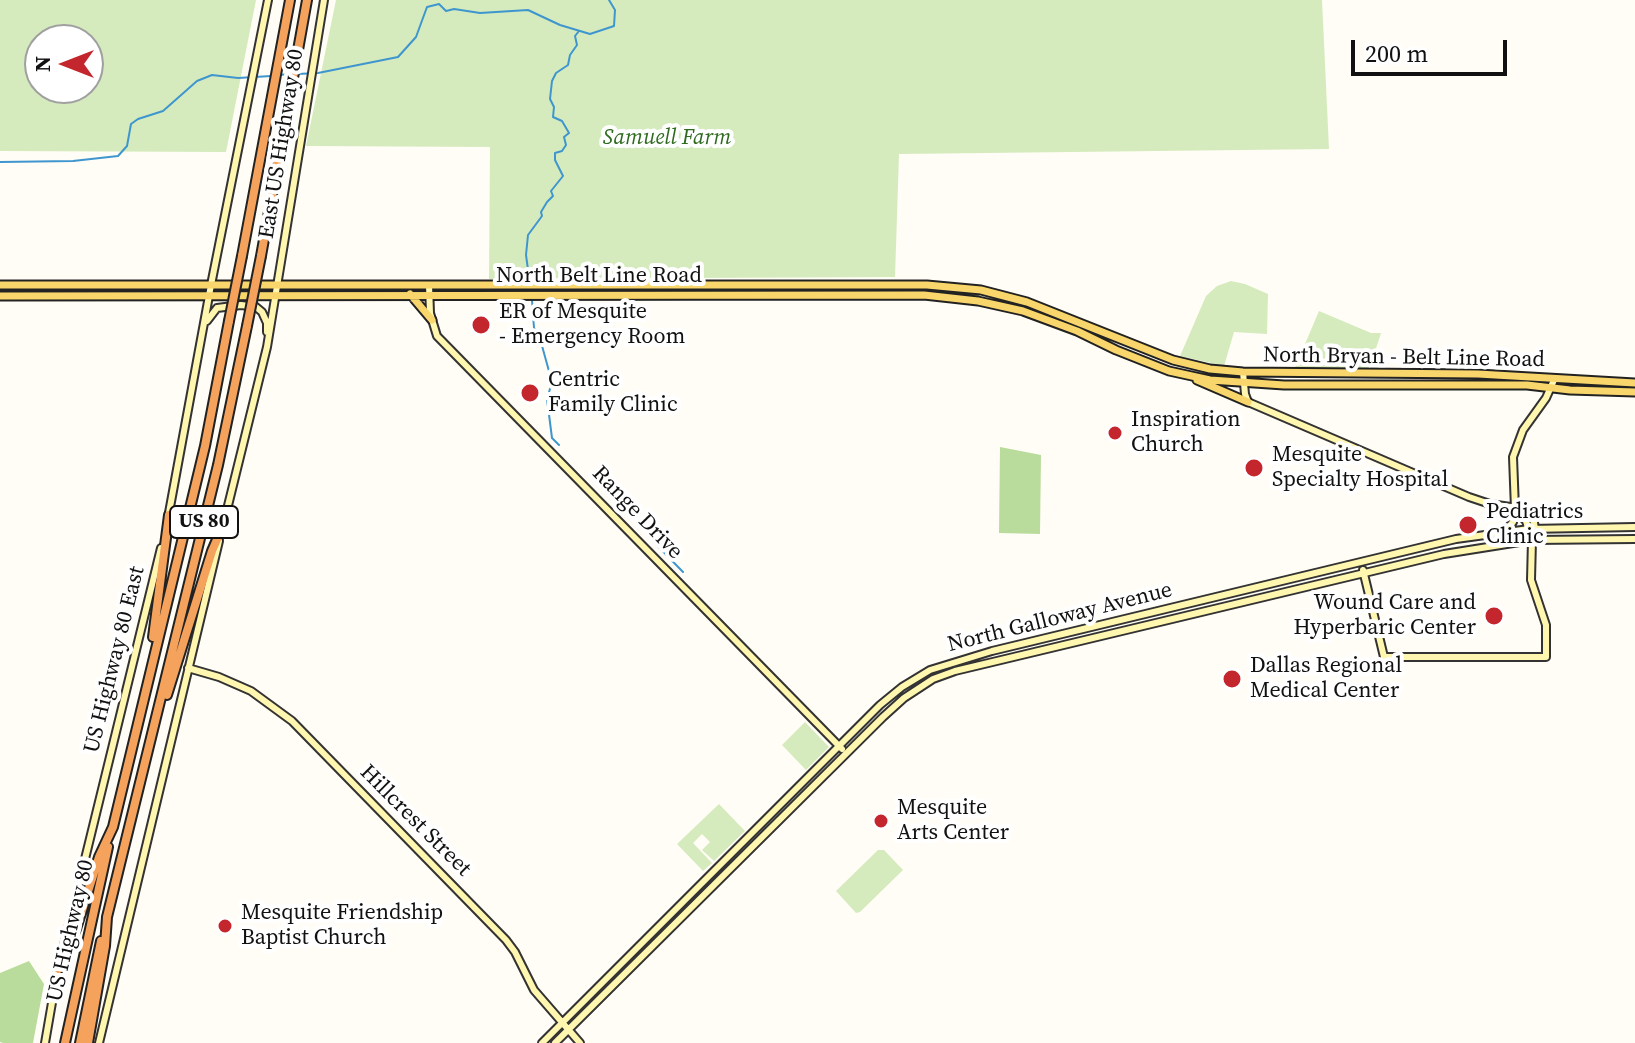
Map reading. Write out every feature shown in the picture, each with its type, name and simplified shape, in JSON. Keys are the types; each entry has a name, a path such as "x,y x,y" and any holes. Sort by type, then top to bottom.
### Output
{"highway":[{"name":"US 80","path":"113,827 205,446 290,0"},
{"name":"US 80","path":"107,917 220,455 261,256 307,0"},
{"path":"152,657 169,515"},
{"path":"156,717 166,698 222,528"},
{"path":"58,969 113,827"},
{"name":"US Highway 80","path":"65,1043 113,827"},
{"path":"88,1043 107,917"},
{"name":"US Highway 80","path":"80,1043 107,917"}],"main road":[{"name":"East US Highway 80","path":"211,285 268,0"},
{"name":"East US Highway 80","path":"277,294 324,0"},
{"name":"North Belt Line Road","path":"0,296 410,294 429,289 618,284 927,285 981,290 1027,302 1173,360"},
{"path":"618,284 619,294"},
{"name":"North Belt Line Road","path":"0,285 359,285 619,294 924,295 978,301 1026,312 1184,375"},
{"path":"24,285 24,296"},
{"name":"US Highway 80 East","path":"45,1043 58,969 169,515 211,285"},
{"path":"358,294 359,285"},
{"name":"Range Drive","path":"429,289 437,336 847,755"},
{"path":"99,1043 267,347 277,294"},
{"path":"410,294 432,320"},
{"path":"204,328 214,311 224,305 256,307 265,316 267,347"},
{"name":"North Bryan - Belt Line Road","path":"1173,360 1192,366 1243,372 1478,374 1635,392"},
{"path":"1243,372 1248,402"},
{"path":"1184,375 1469,497 1527,512 1533,529 1531,580 1546,625 1546,657 1384,657 1361,563"},
{"name":"North Bryan - Belt Line Road","path":"1184,375 1243,383 1635,383"},
{"path":"1499,533 1511,526 1515,509 1513,457 1523,430 1553,384"},
{"name":"North Galloway Avenue","path":"542,1043 890,697 930,670 992,651 1456,539 1533,529 1635,527"},
{"path":"1456,539 1458,551"},
{"name":"North Galloway Avenue","path":"555,1043 904,698 941,676 1458,551 1532,540 1635,539"},
{"path":"1401,564 1422,556 1422,547"},
{"path":"1321,584 1330,578 1333,570"},
{"path":"1198,602 1199,613"},
{"name":"Hillcrest Street","path":"188,668 251,691 292,721 506,940 534,990 580,1043"}],"green space":[{"path":"0,0 256,0 226,152 0,151"},
{"name":"Samuell Farm","path":"336,0 1322,0 1329,149 899,154 895,277 489,279 490,147 306,146"},
{"path":"1231,281 1268,294 1267,334 1234,332 1224,366 1180,356 1206,296 1217,286"},
{"path":"1319,311 1371,333 1381,333 1369,370 1294,370"},
{"path":"1000,447 1041,455 1040,534 999,533"},
{"path":"805,722 829,747 806,770 782,745"},
{"path":"719,804 745,831 714,861 702,850 710,842 702,834 693,843 712,863 703,871 677,844"},
{"path":"878,850 884,850 903,870 856,913 836,891"},
{"path":"29,961 44,984 33,1043 0,1042 0,973"}],"waterway":[{"path":"297,74 318,73 398,57 416,37 427,7 439,4 446,11 454,9 480,13 528,10 560,25 590,34 614,26 615,10 609,0"},
{"path":"529,277 526,255 528,235 553,196 551,191 563,176 555,153 562,151 566,145 564,137 569,133 562,121 553,117 554,107 550,99 552,81 556,73 568,65 577,45 575,36 579,31"},
{"path":"278,75 291,74"},
{"path":"0,162 73,161 118,156 127,146 131,124 163,111 197,81 212,75 238,78 271,76"},
{"path":"532,300 534,328 539,335 552,382 547,399 552,438 559,445"},
{"path":"650,538 683,572"}],"place":[{"name":"ER of Mesquite - Emergency Room","path":"481,325"},
{"name":"Centric Family Clinic","path":"530,393"},
{"name":"Inspiration Church","path":"1115,433"},
{"name":"Mesquite Specialty Hospital","path":"1254,468"},
{"name":"Pediatrics Clinic","path":"1468,525"},
{"name":"Wound Care and Hyperbaric Center","path":"1494,616"},
{"name":"Dallas Regional Medical Center","path":"1232,679"},
{"name":"Mesquite Arts Center","path":"881,821"},
{"name":"Mesquite Friendship Baptist Church","path":"225,926"}]}
